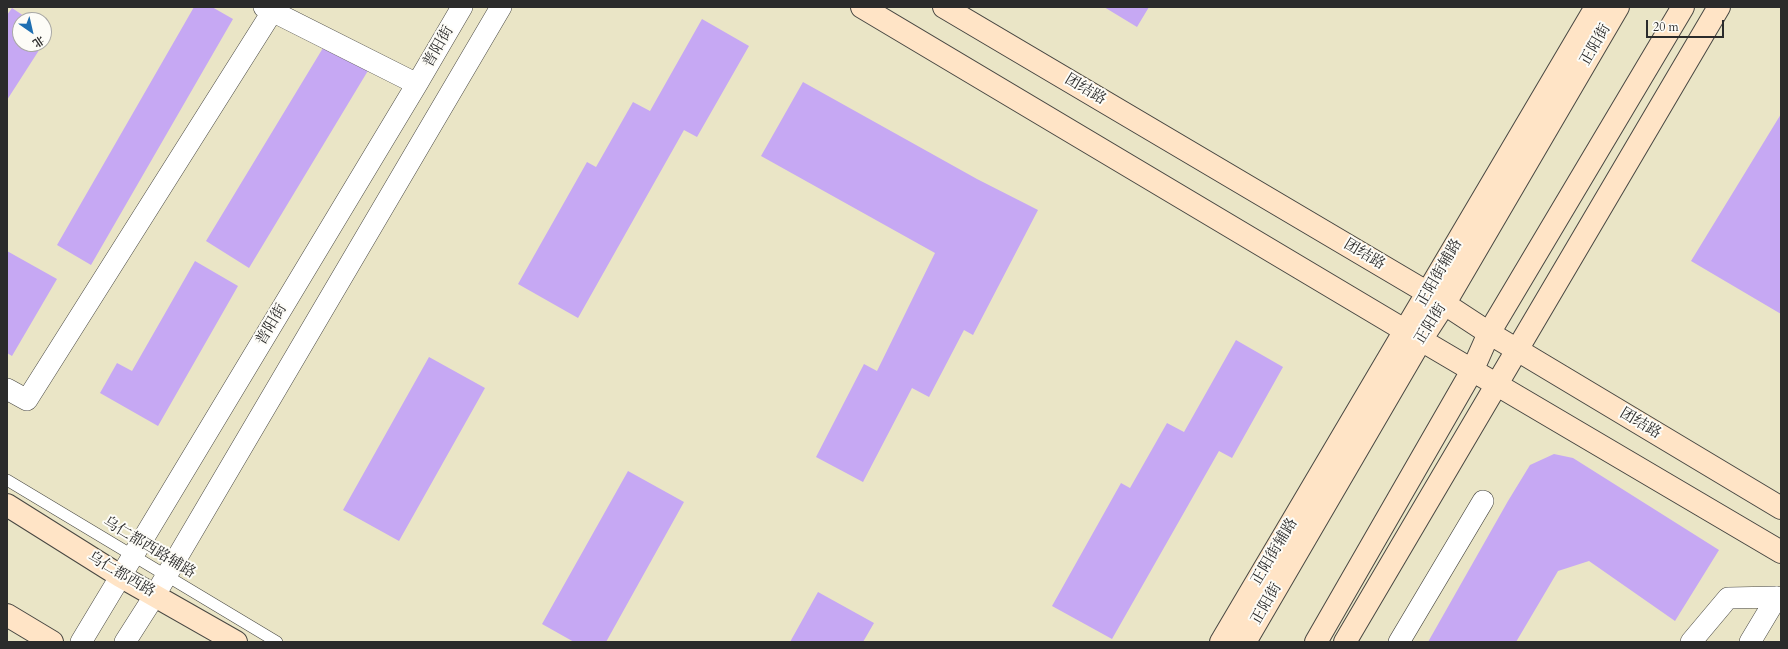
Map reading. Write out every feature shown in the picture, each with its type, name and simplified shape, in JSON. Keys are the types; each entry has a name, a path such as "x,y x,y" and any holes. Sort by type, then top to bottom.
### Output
{"street":[{"name":"普阳街","path":"81,642 462,7"},
{"path":"125,642 155,595 501,7"},
{"path":"862,7 1414,336 1781,552"},
{"name":"团结路","path":"944,7 1436,298 1489,333 1781,508"},
{"name":"正阳街辅路","path":"1436,298 1596,7"},
{"name":"正阳街","path":"1245,642 1436,298 1618,7"},
{"path":"1316,642 1472,369 1489,333 1684,7"},
{"path":"1345,642 1498,385 1575,249 1719,7"},
{"path":"7,388 27,400 268,10 417,84"},
{"name":"正阳街辅路","path":"1221,642 1414,336"},
{"path":"1399,642 1483,501"},
{"name":"乌仁都西路","path":"7,506 120,576 236,642"},
{"path":"1691,642 1728,598 1779,598"},
{"path":"1750,642 1779,598"},
{"path":"7,615 52,642"}],"lane":[{"name":"乌仁都西路辅路","path":"7,480 277,642"}],"building":[{"path":"194,7 212,7 233,19 91,265 57,245"},
{"path":"1104,7 1149,7 1137,27"},
{"path":"12,8 18,12 12,12 12,52 38,52 7,100 7,15"},
{"path":"702,19 749,46 697,137 684,130 578,318 518,284 587,162 596,167 633,102 650,111"},
{"path":"326,43 369,69 249,268 206,241"},
{"path":"803,82 977,179 1038,210 973,335 964,330 929,397 912,388 863,482 816,457 864,364 877,371 935,253 761,156"},
{"path":"1781,114 1781,314 1691,261"},
{"path":"7,251 57,279 12,356 7,353"},
{"path":"195,261 238,286 158,426 100,393 117,363 132,371"},
{"path":"1236,340 1283,367 1232,458 1219,451 1112,639 1052,606 1121,483 1130,488 1167,423 1184,432"},
{"path":"429,357 485,388 399,541 343,510"},
{"path":"1554,454 1573,458 1719,550 1675,621 1589,561 1558,571 1516,642 1428,642 1530,465"},
{"path":"628,471 684,502 606,642 574,642 542,624"},
{"path":"818,592 874,623 863,642 790,642"}]}
